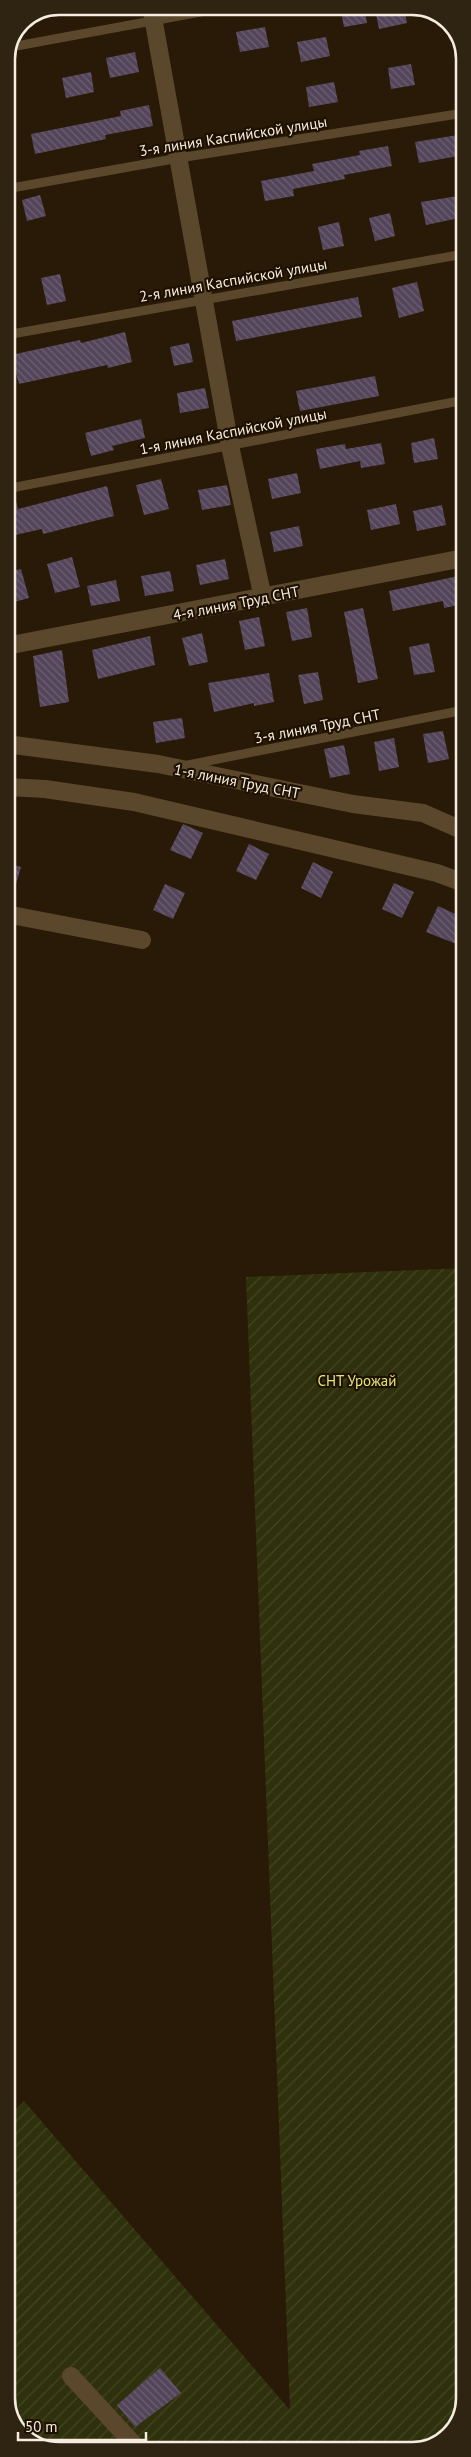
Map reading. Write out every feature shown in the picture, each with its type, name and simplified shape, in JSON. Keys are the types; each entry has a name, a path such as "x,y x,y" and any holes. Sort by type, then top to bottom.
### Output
{"street":[{"path":"152,15 230,446 263,598"},
{"name":"4-я линия Труд СНТ","path":"15,644 456,560"},
{"name":"1-я линия Труд СНТ","path":"15,745 174,768 353,804 423,813 456,827"},
{"path":"15,787 45,789 134,802 437,873 456,880"},
{"path":"15,916 142,940"},
{"path":"70,2376 132,2442"}],"lane":[{"path":"17,46 144,15"},
{"name":"3-я линия Каспийской улицы","path":"15,187 179,158 456,113"},
{"name":"2-я линия Каспийской улицы","path":"15,333 204,298 456,255"},
{"name":"1-я линия Каспийской улицы","path":"15,487 456,402"},
{"name":"3-я линия Труд СНТ","path":"174,768 456,712"}],"green space":[{"name":"СНТ Урожай","path":"456,1268 455,2407 450,2420 439,2433 418,2442 56,2442 42,2439 28,2429 22,2422 15,2404 15,2111 24,2101 290,2410 246,1277"}],"building":[{"path":"342,15 366,15 367,23 344,27"},
{"path":"376,15 406,15 407,23 379,29"},
{"path":"265,27 269,47 240,52 236,32"},
{"path":"326,37 330,56 301,62 297,42"},
{"path":"135,52 139,72 110,78 106,58"},
{"path":"411,64 415,85 391,89 388,68"},
{"path":"91,72 94,92 66,98 62,78"},
{"path":"334,82 338,102 309,107 306,87"},
{"path":"149,105 153,126 105,135 106,139 35,154 31,134 121,116 120,111"},
{"path":"456,135 456,156 419,163 415,142"},
{"path":"388,146 392,166 344,175 345,179 293,189 294,196 265,201 261,181 314,171 312,164 360,155 359,151"},
{"path":"40,195 46,216 27,221 22,200"},
{"path":"456,196 456,219 426,225 421,202"},
{"path":"390,213 395,236 375,241 369,218"},
{"path":"339,222 344,246 323,250 318,227"},
{"path":"60,274 66,301 47,305 41,278"},
{"path":"417,282 424,311 399,318 392,288"},
{"path":"358,297 362,317 236,341 232,321"},
{"path":"125,332 132,362 108,368 107,365 19,384 15,370 15,354 80,340 81,343"},
{"path":"189,343 193,362 174,366 170,347"},
{"path":"375,376 379,396 300,411 296,391"},
{"path":"205,388 209,408 180,413 177,393"},
{"path":"141,419 145,438 112,446 114,450 91,456 85,433"},
{"path":"434,438 438,459 414,463 411,443"},
{"path":"381,443 385,464 361,468 360,461 320,469 316,449 345,444 346,449"},
{"path":"297,473 301,493 272,499 268,479"},
{"path":"161,479 169,509 144,515 136,485"},
{"path":"227,485 231,505 202,510 198,490"},
{"path":"107,486 114,516 43,534 42,529 15,535 15,498 18,509"},
{"path":"396,504 400,524 371,530 367,510"},
{"path":"442,505 446,525 417,531 413,511"},
{"path":"299,526 303,546 274,552 270,532"},
{"path":"72,557 80,587 55,593 47,564"},
{"path":"225,559 229,579 200,585 196,565"},
{"path":"21,569 29,598 15,602 15,570"},
{"path":"170,571 174,591 145,596 141,576"},
{"path":"456,576 456,606 444,608 443,601 393,611 389,591"},
{"path":"116,580 120,601 91,606 87,586"},
{"path":"307,608 312,637 292,641 286,612"},
{"path":"363,608 378,679 358,683 344,612"},
{"path":"259,617 265,646 245,650 239,621"},
{"path":"202,633 208,662 189,666 182,638"},
{"path":"150,636 155,665 98,679 92,650"},
{"path":"429,643 435,672 414,675 409,647"},
{"path":"62,650 69,702 40,707 33,656"},
{"path":"318,672 323,700 304,704 298,675"},
{"path":"269,673 274,702 254,706 254,703 214,712 208,683"},
{"path":"182,718 185,738 156,743 153,722"},
{"path":"443,731 449,759 428,763 423,734"},
{"path":"394,738 399,767 379,771 374,742"},
{"path":"344,745 350,774 330,778 324,749"},
{"path":"183,824 203,833 191,859 170,850"},
{"path":"249,844 269,854 256,880 236,871"},
{"path":"313,862 333,872 321,898 301,888"},
{"path":"15,865 21,867 15,887"},
{"path":"394,883 414,892 402,918 382,909"},
{"path":"165,884 185,893 173,919 153,910"},
{"path":"438,906 456,914 456,944 426,932"},
{"path":"160,2368 181,2393 135,2427 117,2405"}]}
